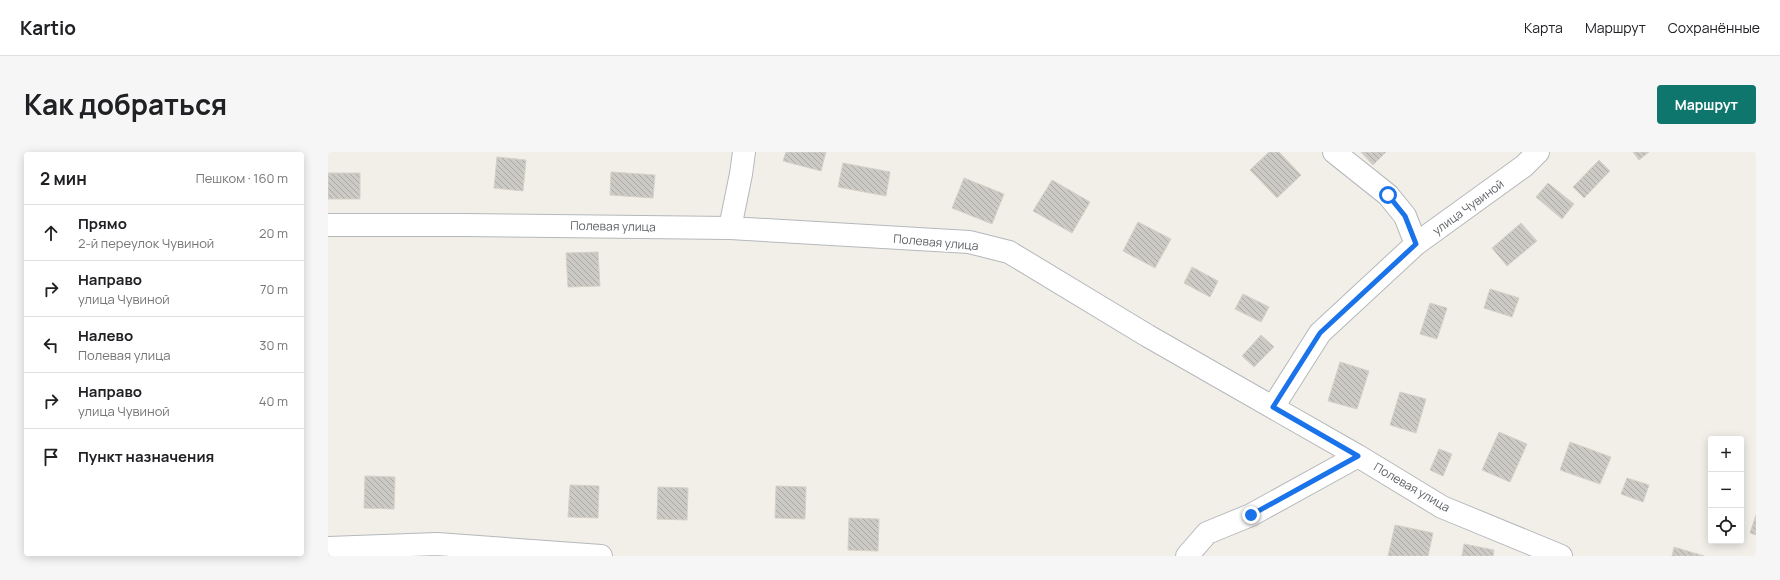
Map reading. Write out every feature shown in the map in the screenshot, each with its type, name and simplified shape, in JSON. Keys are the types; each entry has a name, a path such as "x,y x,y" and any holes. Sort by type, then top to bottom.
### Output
{"street":[{"path":"730,228 744,152"},
{"path":"1334,152 1388,195 1405,216 1416,244"},
{"name":"улица Чувиной","path":"1273,407 1320,333 1416,244 1524,166 1538,152"},
{"name":"Полевая улица","path":"328,225 462,224 730,228 969,242 1008,252 1148,336 1358,456 1442,507 1561,556"},
{"path":"1187,556 1207,533 1251,515 1358,456"},
{"path":"328,548 437,544 601,556"}],"building":[{"path":"786,152 826,152 821,171 783,161"},
{"path":"1269,152 1279,152 1301,175 1277,198 1250,170"},
{"path":"1361,152 1386,152 1373,165"},
{"path":"1633,152 1649,152 1639,160"},
{"path":"497,157 526,160 523,191 494,188"},
{"path":"1599,160 1610,171 1584,198 1573,187"},
{"path":"843,163 890,172 886,196 838,187"},
{"path":"611,172 655,175 653,198 610,195"},
{"path":"328,173 360,173 360,199 328,199"},
{"path":"964,178 1004,194 992,224 952,208"},
{"path":"1052,180 1090,202 1072,233 1033,211"},
{"path":"1548,183 1574,204 1562,219 1536,197"},
{"path":"1138,222 1171,239 1155,268 1123,251"},
{"path":"1521,223 1537,241 1507,266 1492,248"},
{"path":"598,252 600,286 568,287 566,253"},
{"path":"1192,267 1218,281 1210,297 1184,283"},
{"path":"1490,289 1519,298 1512,317 1484,308"},
{"path":"1243,294 1269,307 1261,322 1235,309"},
{"path":"1430,303 1447,308 1437,339 1420,334"},
{"path":"1261,335 1274,347 1254,367 1242,356"},
{"path":"1340,362 1369,371 1357,409 1328,401"},
{"path":"1400,392 1426,399 1416,433 1390,425"},
{"path":"1499,432 1527,444 1510,482 1482,470"},
{"path":"1570,442 1611,457 1600,484 1560,470"},
{"path":"1439,449 1452,454 1443,476 1430,470"},
{"path":"365,476 395,477 394,509 364,508"},
{"path":"1627,478 1649,485 1643,502 1621,494"},
{"path":"570,485 599,486 598,518 568,517"},
{"path":"776,486 806,487 805,519 775,518"},
{"path":"658,487 688,488 687,520 657,519"},
{"path":"1756,515 1756,535 1750,533"},
{"path":"849,518 879,519 878,551 848,550"},
{"path":"1395,525 1433,533 1428,556 1388,556"},
{"path":"1464,544 1494,550 1493,556 1462,556"},
{"path":"1674,547 1704,556 1672,556"}],"route":[{"path":"1251,515 1358,456 1273,407 1320,333 1416,244 1405,216 1388,195"}]}
